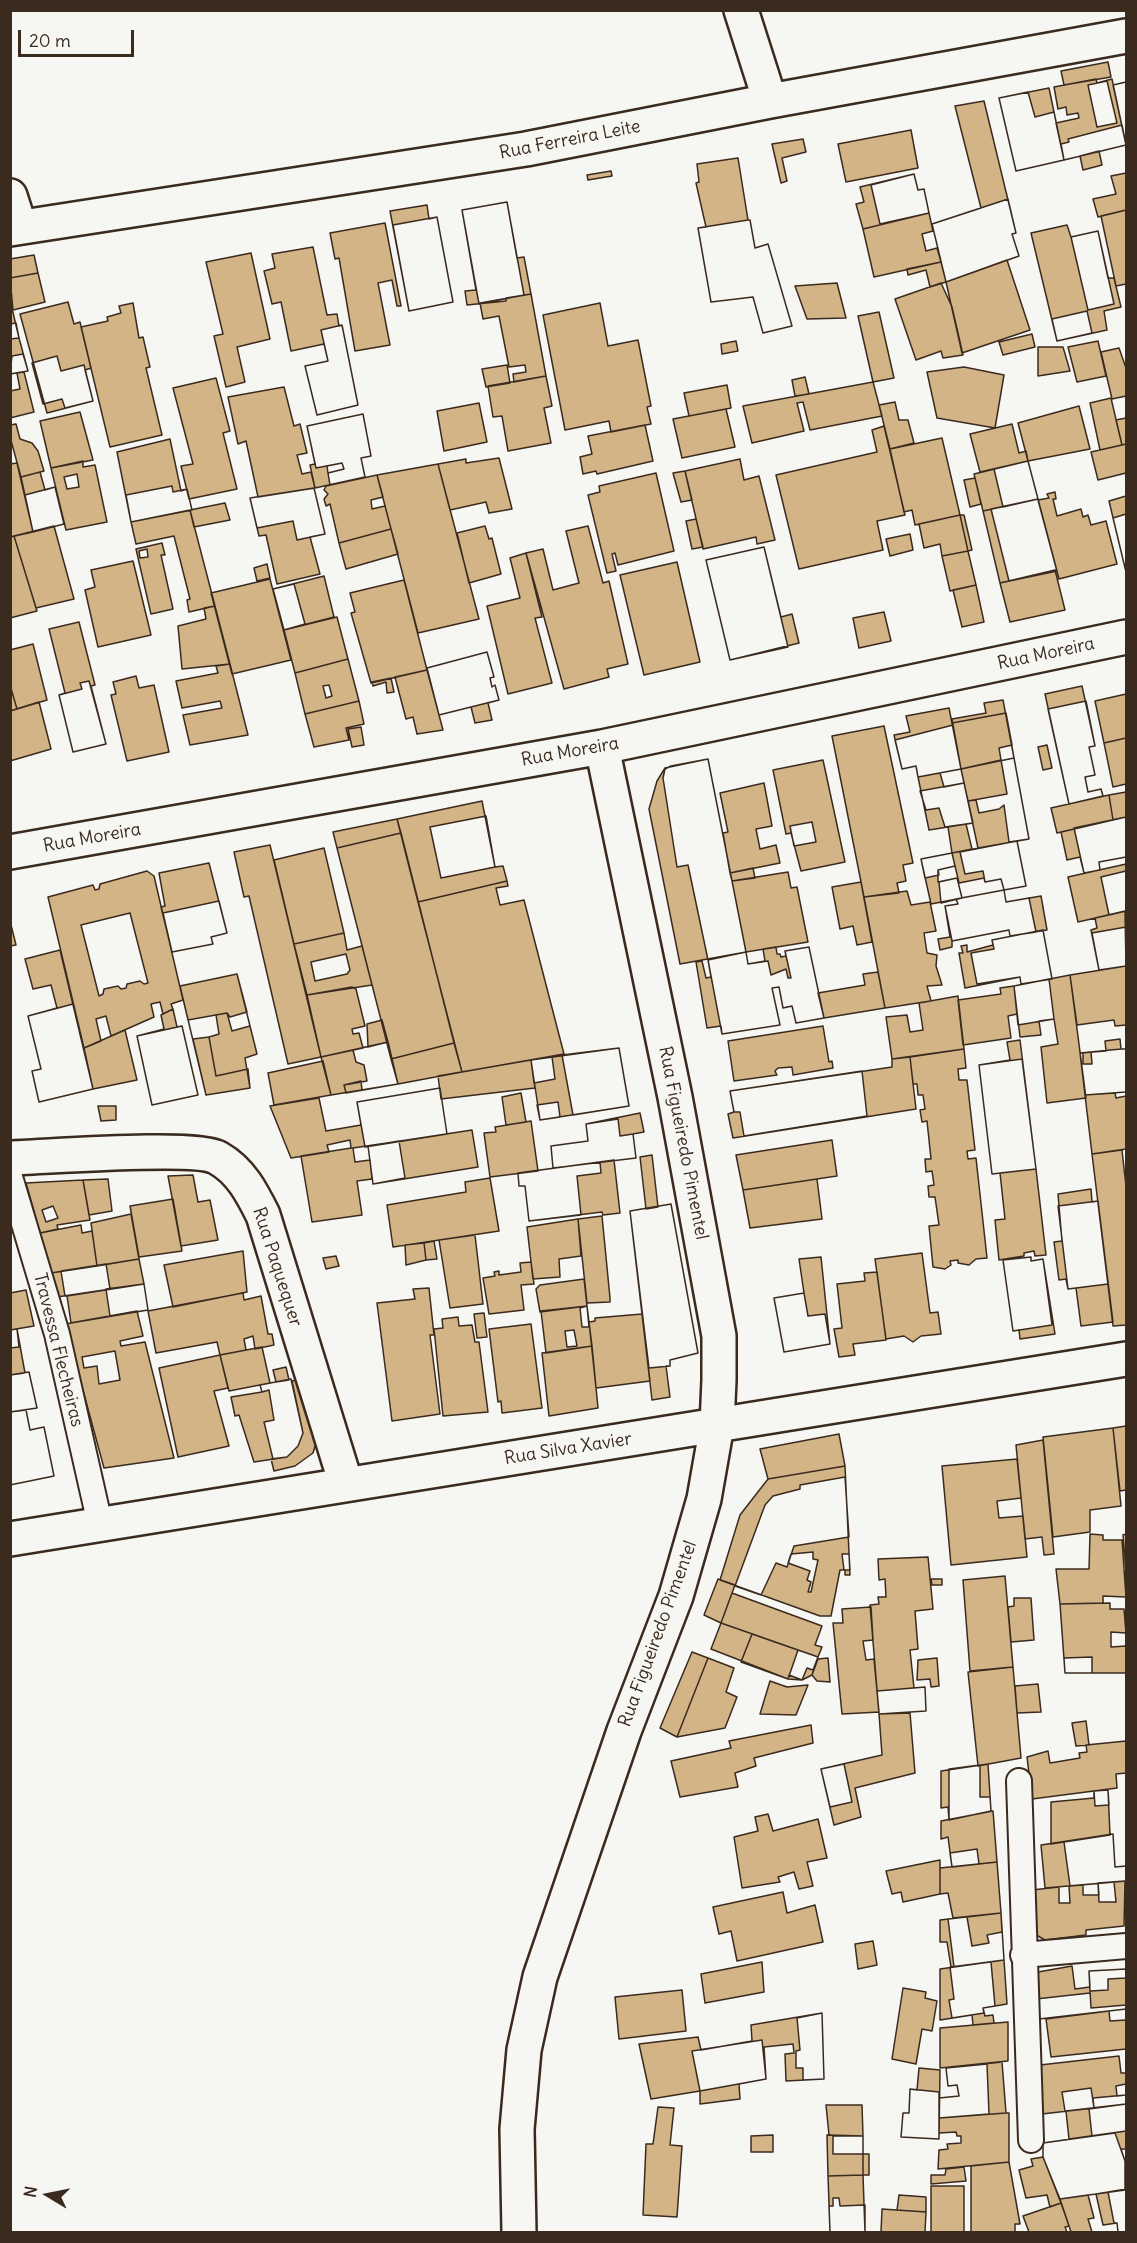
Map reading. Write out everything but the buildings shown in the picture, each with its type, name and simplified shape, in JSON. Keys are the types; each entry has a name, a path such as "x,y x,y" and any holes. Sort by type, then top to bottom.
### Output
{"street":[{"path":"741,10 770,101"},
{"name":"Rua Ferreira Leite","path":"15,228 526,149 770,101 1126,36"},
{"path":"10,196 15,228"},
{"name":"Rua Moreira","path":"10,852 602,747 1126,637"},
{"name":"Rua Figueiredo Pimentel","path":"519,2232 518,2118 524,2050 540,1977 624,1731 676,1596 704,1499 717,1425 719,1336 675,1096 602,747"},
{"name":"Rua Paquequer","path":"10,1158 180,1152 217,1157 246,1181 263,1215 345,1484"},
{"name":"Rua Silva Xavier","path":"10,1539 1126,1359"}],"lane":[{"name":"Travessa Flecheiras","path":"10,1176 57,1334 100,1524"},
{"path":"1019,1781 1023,1955 1031,2140"},
{"path":"1023,1955 1126,1946"}]}
